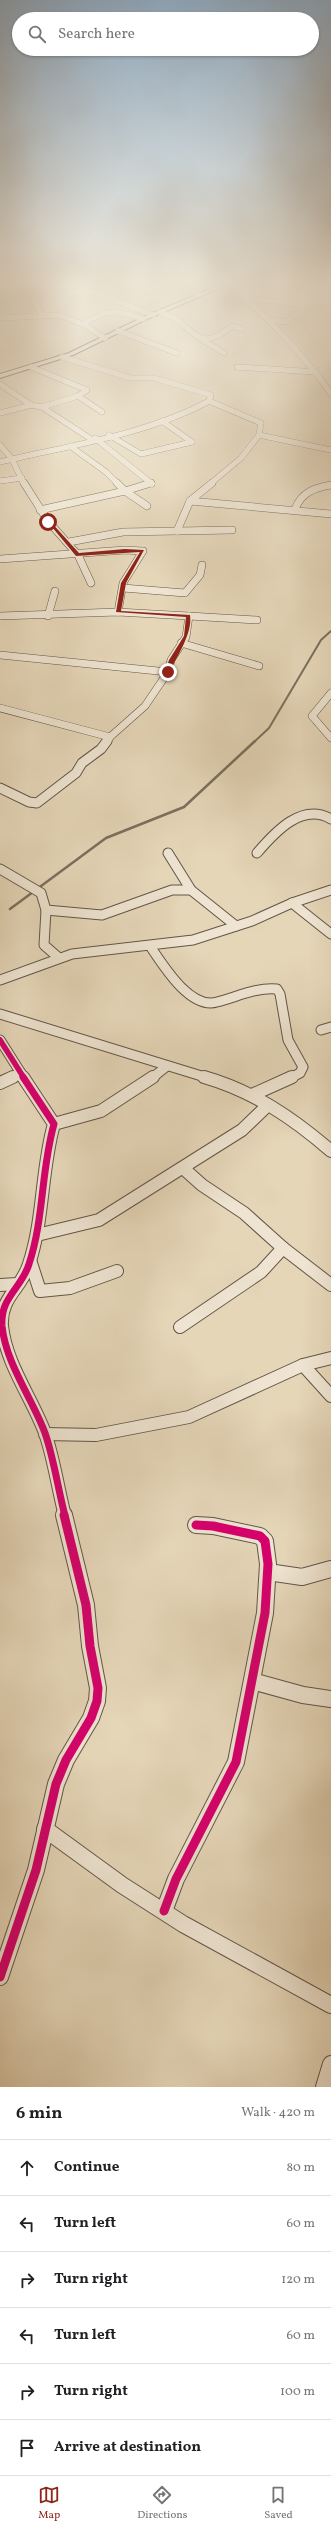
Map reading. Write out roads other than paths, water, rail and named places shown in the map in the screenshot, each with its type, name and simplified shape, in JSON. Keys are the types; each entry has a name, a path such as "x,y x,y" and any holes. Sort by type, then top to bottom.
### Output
{"street":[{"path":"42,407 78,396 88,391 70,383"},
{"path":"172,383 210,395 209,401"},
{"path":"323,383 331,394"},
{"path":"0,384 31,405 42,407 93,438 152,484 40,510"},
{"path":"78,396 102,412"},
{"path":"0,462 70,446 93,438 162,421 187,413 209,401 256,419 261,423 259,435 251,448 231,468 195,494 190,501 177,531"},
{"path":"0,414 31,405"},
{"path":"110,435 121,440 136,453 141,454 192,442 162,421"},
{"path":"259,435 331,450"},
{"path":"0,444 12,459 40,510 56,532 69,542 78,555 91,583"},
{"path":"70,446 106,472 125,491 147,506"},
{"path":"0,481 22,478"},
{"path":"295,509 299,499 305,492 331,485"},
{"path":"190,501 295,509 331,514"},
{"path":"69,542 123,532 232,530"},
{"path":"0,559 78,555 125,550 143,551 139,561 128,573 118,612"},
{"path":"123,588 185,593 200,575 202,565"},
{"path":"48,616 55,591"},
{"path":"0,616 48,616 118,612 257,620"},
{"path":"0,788 29,802 37,803 76,773 82,763 101,749 110,737 146,706 168,672 171,660 186,636 189,616"},
{"path":"181,643 259,666"},
{"path":"0,655 168,672"},
{"path":"331,692 312,716 331,738"},
{"path":"0,708 110,737"},
{"path":"257,853 278,831 306,813 311,811 331,819"},
{"path":"168,853 191,890 236,926"},
{"path":"0,869 41,893 46,910 44,945 59,958"},
{"path":"46,910 102,915 172,890 191,890"},
{"path":"0,980 59,958 100,949 150,946 192,940 236,926 292,903 331,890"},
{"path":"292,903 331,934"},
{"path":"150,946 173,980 202,1003 215,1003 263,988 277,989 280,994 288,1040 303,1067 300,1073 252,1095"},
{"path":"0,1014 82,1037 167,1066 208,1076 252,1095 330,1147"},
{"path":"0,1040 8,1049 21,1073 38,1095 54,1124 49,1142 37,1235 31,1263 10,1293 4,1307 4,1341 46,1434 86,1605 90,1646 98,1688 98,1701 91,1718 66,1760 56,1784 36,1870 0,1977"},
{"path":"54,1124 101,1111 133,1092 167,1066"},
{"path":"0,1083 21,1073"},
{"path":"37,1235 98,1220 242,1130 268,1105"},
{"path":"183,1168 204,1186 258,1224 283,1248 331,1285"},
{"path":"180,1327 261,1272 283,1248"},
{"path":"31,1263 40,1291 58,1291 78,1287 118,1271"},
{"path":"0,1285 17,1284"},
{"path":"46,1434 96,1435 189,1417 303,1365 331,1358"},
{"path":"303,1365 331,1396"},
{"path":"164,1911 176,1879 236,1762 265,1613 268,1572 265,1541 260,1536 213,1526 196,1525"},
{"path":"268,1572 302,1577 331,1569"},
{"path":"252,1681 303,1695 331,1699"},
{"path":"45,1829 96,1867 203,1936 310,1991 331,2005"},
{"path":"324,2087 331,2064"}],"waterway":[{"path":"254,742 269,728 321,640 331,631"},
{"path":"10,909 106,838 184,807 255,741"}]}
